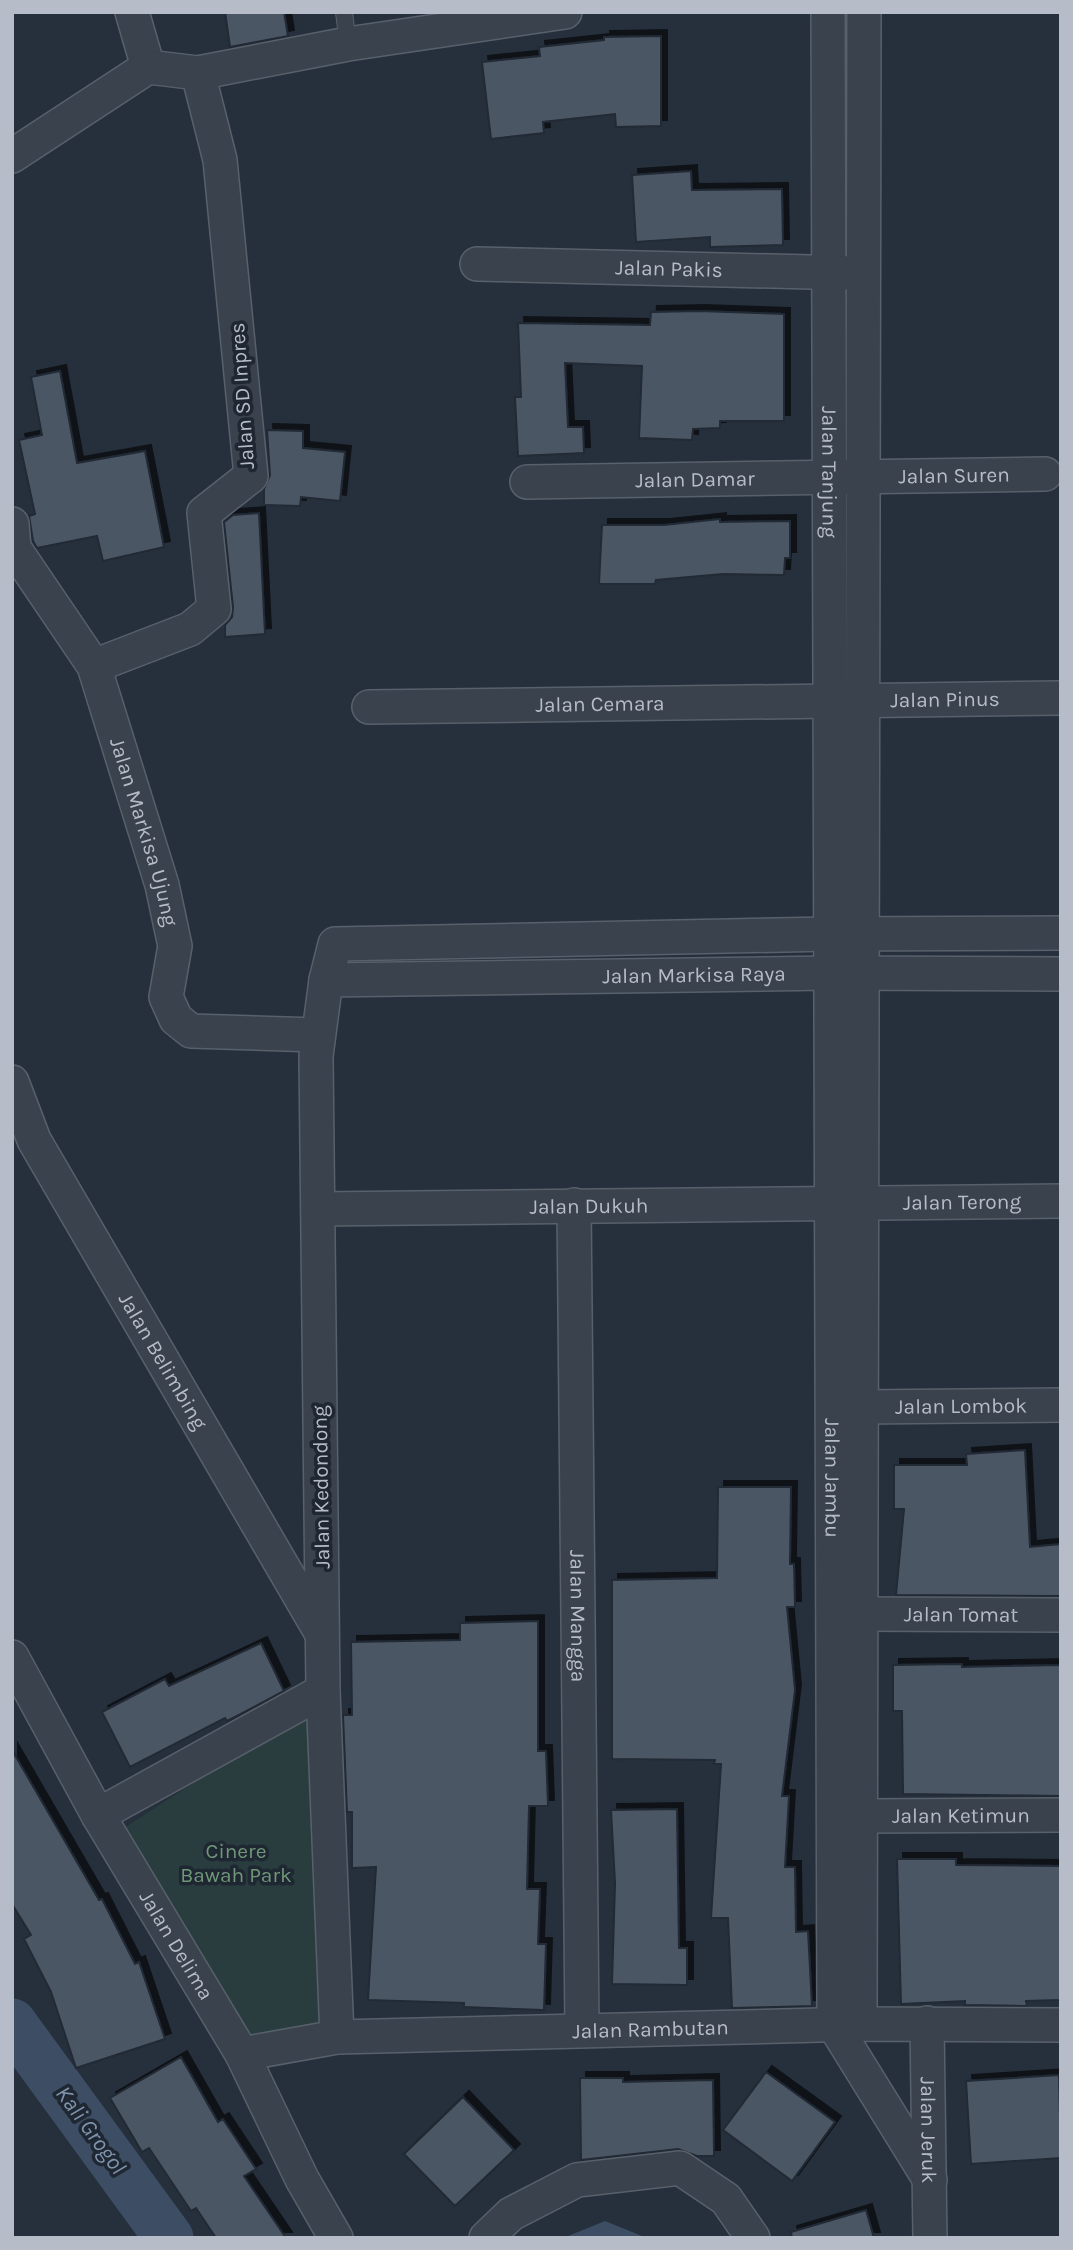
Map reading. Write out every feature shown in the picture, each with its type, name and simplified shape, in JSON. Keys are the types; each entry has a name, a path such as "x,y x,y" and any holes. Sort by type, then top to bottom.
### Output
{"street":[{"path":"132,12 148,67"},
{"path":"12,156 148,67 198,73 346,28 565,12"},
{"name":"Jalan Tanjung","path":"828,12 830,701 846,934"},
{"name":"Jalan Tanjung","path":"846,934 862,701 864,12"},
{"name":"Jalan SD Inpres","path":"94,666 190,629 214,609 204,513 251,476 220,160 198,73"},
{"name":"Jalan Pakis","path":"477,264 864,273"},
{"name":"Jalan Suren","path":"863,477 1045,474"},
{"name":"Jalan Damar","path":"527,482 863,477"},
{"name":"Jalan Markisa Ujung","path":"13,540 94,666 162,885 175,946 166,997 176,1019 191,1031 317,1035"},
{"name":"Jalan Pinus","path":"830,701 1061,698"},
{"name":"Jalan Cemara","path":"369,707 830,701"},
{"name":"Jalan Markisa Raya","path":"340,943 1061,933"},
{"name":"Jalan Jambu","path":"846,934 847,2024"},
{"name":"Jalan Kedondong","path":"337,2037 323,1692 317,1035 332,948 340,943"},
{"name":"Jalan Markisa Raya","path":"326,980 846,973 1061,974"},
{"name":"Jalan Belimbing","path":"12,1082 34,1140 323,1636"},
{"name":"Jalan Terong","path":"846,1205 1061,1201"},
{"name":"Jalan Mangga","path":"574,1205 582,2028"},
{"name":"Jalan Jambu","path":"846,1205 861,1407 861,1816 847,2024"},
{"name":"Jalan Dukuh","path":"318,1209 846,1205"},
{"name":"Jalan Lombok","path":"861,1407 1061,1405"},
{"name":"Jalan Tomat","path":"861,1615 1061,1615"},
{"name":"Jalan Delima","path":"12,1657 97,1815 242,2054 302,2179 336,2238"},
{"path":"97,1815 323,1692"},
{"name":"Jalan Ketimun","path":"861,1816 1061,1815"},
{"name":"Jalan Rambutan","path":"242,2054 337,2037 582,2028 927,2023 1061,2025"},
{"name":"Jalan Jeruk","path":"927,2023 930,2238"},
{"path":"847,2024 930,2180"},
{"path":"486,2238 511,2214 577,2180 680,2168 726,2199 753,2238"}],"green space":[{"name":"Cinere Bawah Park","path":"319,1701 334,2030 241,2054 115,1834"}],"water":[{"path":"605,2221 647,2238 563,2238"}],"building":[{"path":"225,12 284,12 288,36 230,47"},
{"path":"661,36 661,126 616,127 615,114 543,122 544,133 491,139 482,62 540,56 539,47 604,40 604,37"},
{"path":"691,171 692,190 782,189 783,245 710,247 710,237 636,242 632,175"},
{"path":"651,312 784,314 784,421 720,421 720,428 693,429 692,440 639,438 642,366 565,363 568,427 583,427 584,453 518,456 515,397 521,397 518,323 650,325"},
{"path":"60,371 77,463 145,451 164,547 103,561 97,536 37,548 33,541 29,516 35,514 19,440 42,435 31,377"},
{"path":"267,430 303,431 303,448 345,452 340,501 301,497 300,506 264,505 264,489 270,475"},
{"path":"259,513 265,634 225,637 225,625 232,617 233,607 224,522 233,515"},
{"path":"720,519 720,522 790,521 790,558 785,558 784,575 723,574 656,580 655,584 599,584 602,525 664,525"},
{"path":"1025,1450 1030,1547 1061,1544 1061,1596 896,1595 904,1509 894,1509 894,1465 967,1465 966,1454"},
{"path":"718,1487 791,1487 790,1564 794,1564 795,1607 787,1607 795,1690 782,1796 789,1796 785,1867 795,1867 796,1932 808,1931 812,2006 732,2008 728,1918 711,1918 721,1764 714,1764 715,1760 612,1759 612,1580 717,1578"},
{"path":"538,1621 538,1751 546,1751 548,1806 529,1806 527,1889 540,1889 538,1944 546,1944 544,2010 464,2007 464,2003 368,2000 376,1867 352,1868 352,1812 347,1812 343,1715 352,1715 351,1642 460,1640 460,1623"},
{"path":"261,1643 284,1691 130,1767 102,1712 165,1679 169,1686"},
{"path":"962,1664 962,1667 1061,1665 1061,1796 903,1794 902,1711 893,1711 893,1665"},
{"path":"12,1750 99,1900 102,1899 135,1964 139,1962 165,2039 76,2068 51,1992 24,1939 31,1935 12,1904"},
{"path":"677,1809 679,1948 687,1948 687,1985 612,1984 615,1883 611,1810"},
{"path":"897,1859 956,1859 956,1865 1061,1866 1061,2000 1026,2001 1027,2006 965,2005 965,2001 901,2004"},
{"path":"181,2057 218,2122 223,2119 256,2169 244,2176 286,2238 216,2238 196,2208 191,2211 149,2148 142,2152 110,2098"},
{"path":"766,2072 835,2122 792,2181 723,2130"},
{"path":"1059,2075 1061,2158 971,2164 966,2081"},
{"path":"580,2078 623,2078 623,2082 713,2080 714,2156 697,2156 678,2149 581,2160"},
{"path":"463,2097 514,2150 455,2206 404,2154"},
{"path":"866,2210 874,2238 792,2238 791,2232"}],"waterway":[{"name":"Kali Grogol","path":"12,2023 169,2238"}]}
